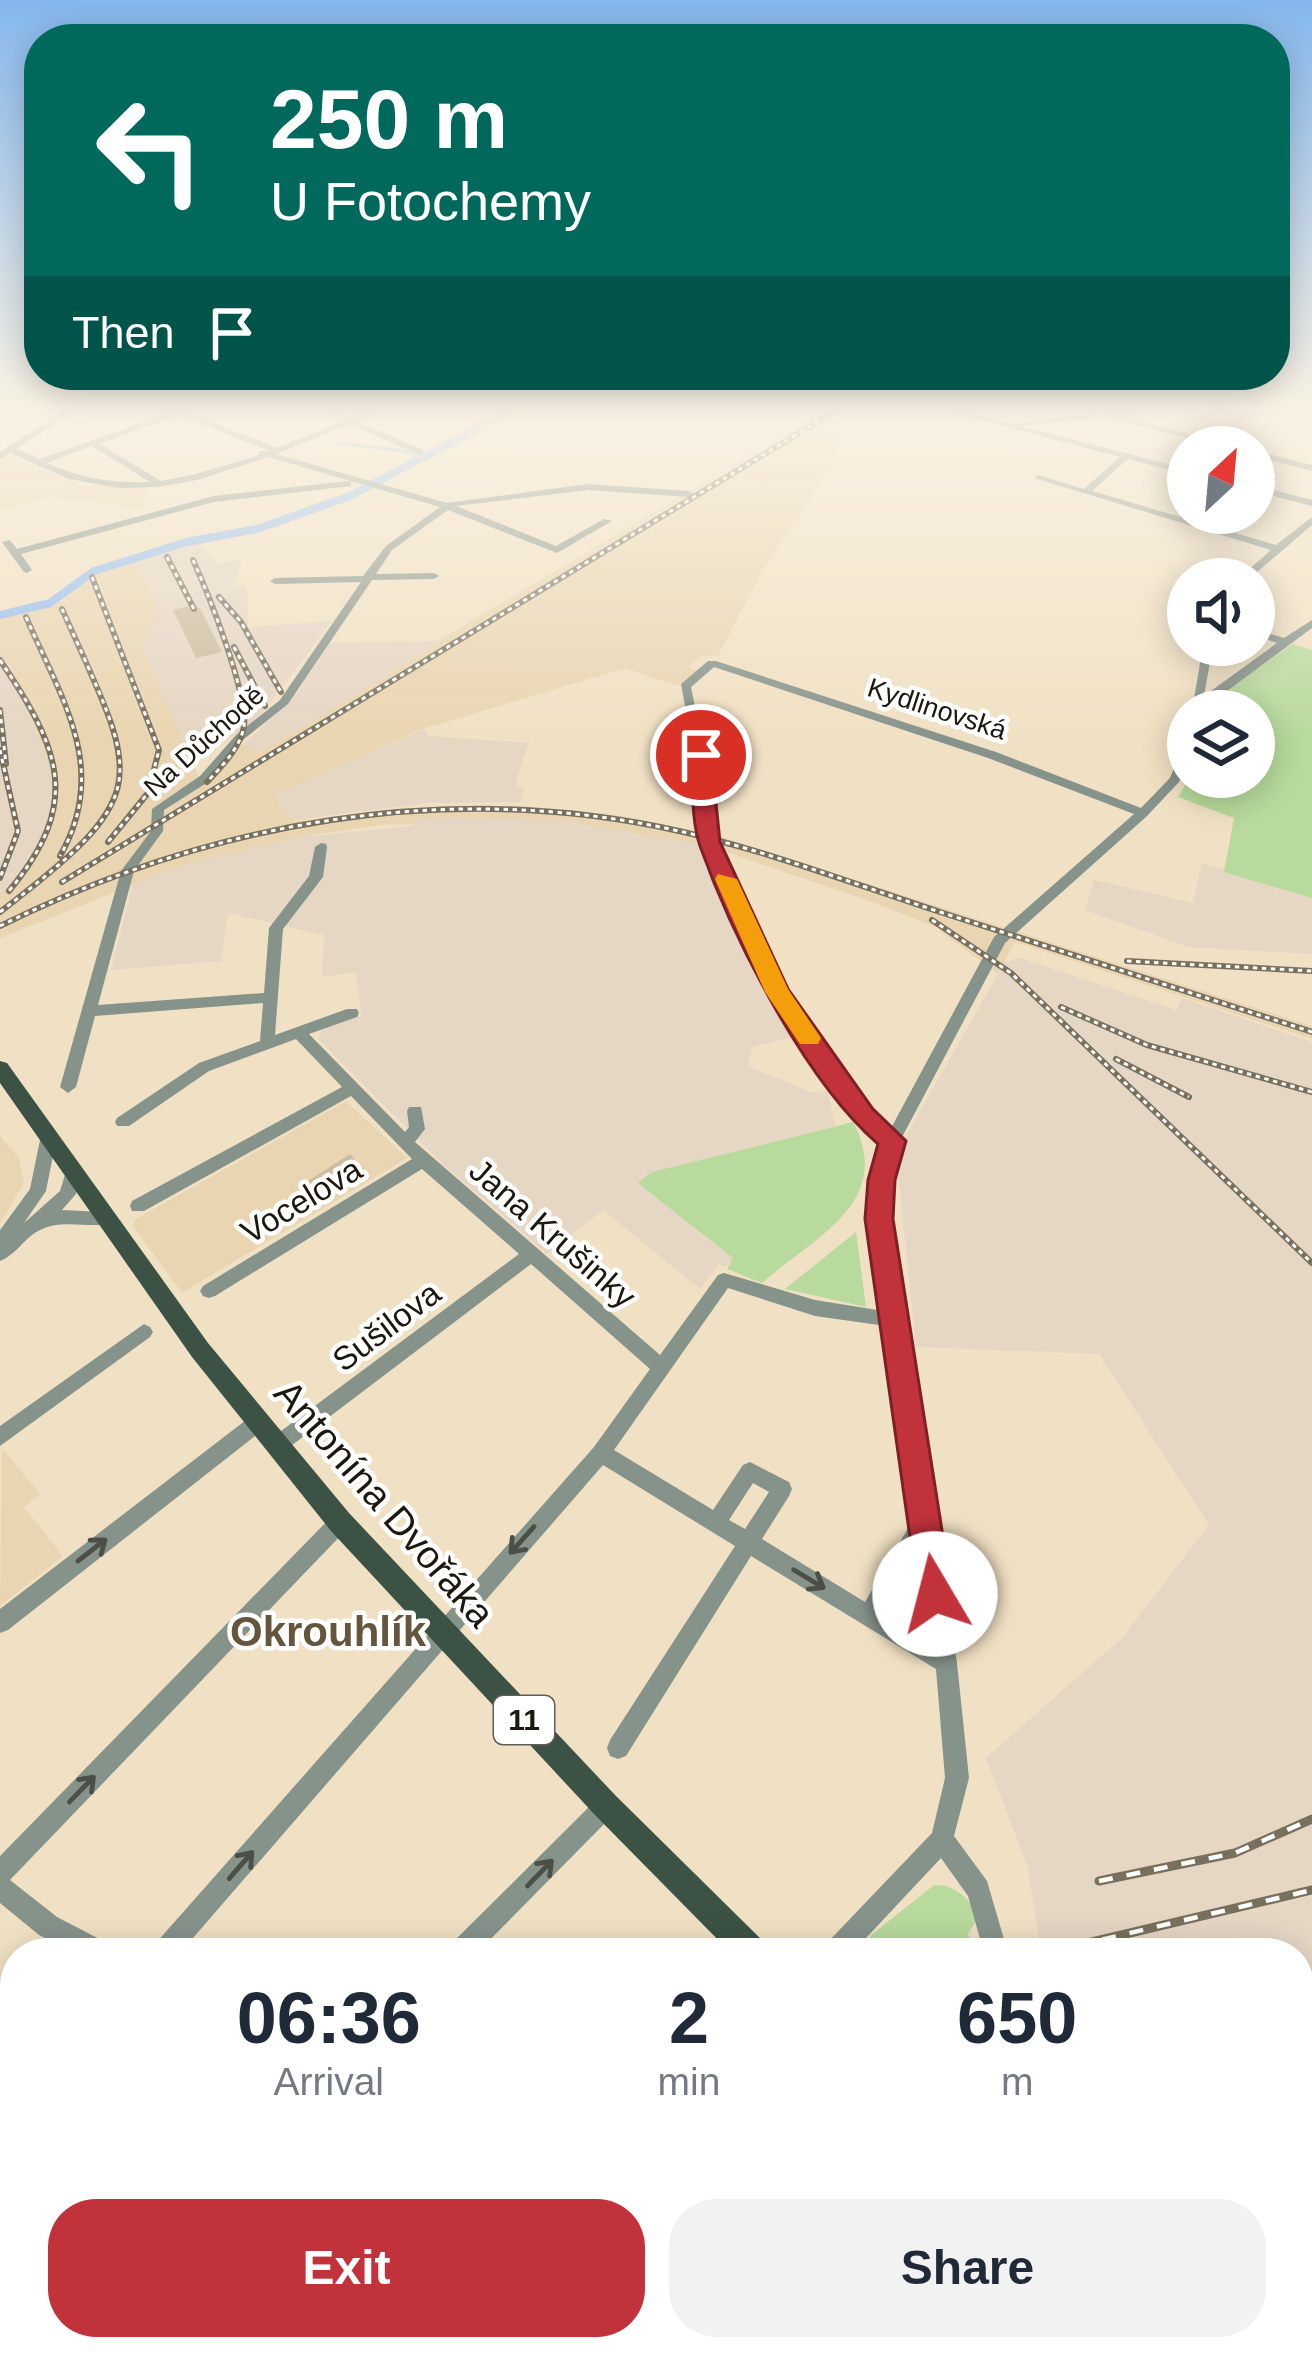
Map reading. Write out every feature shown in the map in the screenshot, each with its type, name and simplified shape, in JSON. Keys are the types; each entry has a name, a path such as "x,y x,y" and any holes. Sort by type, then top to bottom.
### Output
{"main road":[{"name":"Antonína Dvořáka","path":"0,1068 103,1219 257,1423 340,1522 605,1806 738,1938"}],"street":[{"path":"15,554 145,518"},
{"name":"Na Důchodě","path":"68,1088 128,871 158,831 158,809 204,778 240,737 284,702 389,548 430,518"},
{"path":"477,518 557,550 607,521"},
{"path":"1173,518 1278,549"},
{"path":"1268,558 1312,520"},
{"path":"7,542 27,570"},
{"path":"274,581 434,576"},
{"path":"1222,690 1312,623"},
{"path":"1275,639 1287,643"},
{"name":"Kydlinovská","path":"892,1141 864,1116 777,992 709,842 701,755 683,691 712,663 992,755 1143,813"},
{"path":"849,1938 942,1839 957,1778 946,1663 879,1219 881,1180 892,1141 1004,932 1143,813 1167,787"},
{"path":"267,1040 276,928 316,877 321,847"},
{"path":"89,1011 269,998"},
{"path":"123,1122 204,1067 267,1040 352,1013"},
{"name":"Jana Krušinky","path":"297,1030 423,1160 662,1368"},
{"path":"138,1206 353,1088"},
{"path":"405,1142 417,1130 416,1111"},
{"path":"0,1254 38,1191 49,1135"},
{"name":"Vocelova","path":"209,1291 423,1160"},
{"path":"10,1236 77,1184"},
{"path":"10,1236 66,1215 103,1219"},
{"name":"Sušilova","path":"276,1446 531,1254"},
{"path":"177,1938 601,1453 724,1280 814,1308 895,1320"},
{"path":"0,1437 144,1332"},
{"path":"0,1622 257,1423"},
{"path":"601,1453 946,1663"},
{"path":"618,1748 782,1489 750,1471 716,1523"},
{"path":"869,1616 925,1518"},
{"path":"0,1873 340,1522"},
{"path":"475,1938 605,1806"},
{"path":"942,1839 978,1890 992,1938"},
{"path":"0,1887 66,1938"}],"shaded area":[{"path":"644,518 797,518 762,571 718,656 703,655 688,667 698,671 677,686 626,668 419,730 274,796 295,821 408,808 520,806 616,815 712,834 1312,1026 1312,1039 1015,942 998,974 935,927 886,907 709,846 556,820 382,825 298,837 181,866 0,938 0,893 32,860 49,830 50,776 26,703 0,666 0,616 54,605 66,599 71,583 136,560 163,620 152,631 153,640 141,643 199,777 245,743 261,753 374,679"},
{"path":"200,543 219,564 241,559 235,586 247,585 248,627 332,621 255,723 191,761 140,643 152,640 149,623 162,619 136,560"},
{"path":"441,641 261,753 245,743 298,692 330,642"},
{"path":"0,666 26,703 53,775 49,830 32,860 0,893"},
{"path":"424,729 428,736 529,743 517,777 518,787 524,788 521,802 428,803 293,820 274,795"},
{"path":"418,819 556,820 709,846 706,853 774,998 799,1036 752,1047 748,1066 810,1092 827,1091 836,1126 652,1172 639,1183 734,1259 724,1267 719,1264 700,1289 603,1210 547,1254 445,1166 318,1039 323,1026 361,1015 356,972 322,977 324,935 228,913 221,961 111,970 133,884 181,866 298,837 413,826"},
{"path":"1202,863 1312,898 1312,954 1188,947 1085,910 1094,880 1193,903"},
{"path":"1020,958 1176,1010 1182,998 1312,1042 1312,1938 1039,1938 1028,1868 986,1758 1122,1638 1209,1525 1099,1354 916,1347 896,1153 1005,962"},
{"path":"346,1101 407,1158 182,1293 133,1226 136,1219"},
{"path":"0,1136 19,1158 24,1183 0,1224"},
{"path":"2,1448 40,1494 24,1507 63,1556 0,1606"}],"green space":[{"path":"1293,644 1312,650 1312,898 1224,872 1234,818 1181,798 1275,798 1275,690 1227,690 1261,666 1275,666 1275,657"},
{"path":"853,1122 863,1150 864,1174 857,1196 826,1232 762,1283 727,1269 733,1258 638,1183 652,1172"},
{"path":"856,1232 866,1307 785,1289"},
{"path":"934,1885 955,1890 978,1918 969,1938 871,1935"}],"building":[{"path":"200,608 222,652 196,658 173,610"},
{"path":"350,1154 364,1169 314,1198 302,1185"}],"waterway":[{"path":"0,615 50,603 94,571 288,518"}],"railway":[{"path":"62,882 659,518"},
{"path":"167,557 194,609"},
{"path":"193,560 226,643 244,711 239,742 207,782"},
{"path":"92,577 159,750 148,793 108,842"},
{"path":"219,597 241,622 281,692"},
{"path":"0,912 87,838 109,808 119,780 118,749 107,712 62,609"},
{"path":"26,617 66,706 81,764 81,794 60,856"},
{"path":"234,647 265,706"},
{"path":"0,660 37,721 55,776 47,830 9,891"},
{"path":"0,710 6,764"},
{"path":"0,750 18,831 0,878"},
{"path":"0,926 162,860 332,820 505,809 592,816 745,848 1312,1032"},
{"path":"932,920 1011,973 1312,1263"},
{"path":"1127,961 1312,971"},
{"path":"1061,1007 1147,1045 1312,1092"},
{"path":"1116,1059 1189,1097"},
{"path":"1099,1881 1235,1853 1312,1819"},
{"path":"1109,1938 1312,1890"}],"slow traffic":[{"path":"726,879 777,992 809,1038"}],"district":[{"name":"Okrouhlík","path":"328,1631"}],"route":[{"path":"701,755 709,842 777,992 864,1116 892,1141 881,1180 879,1219 935,1594"}]}
